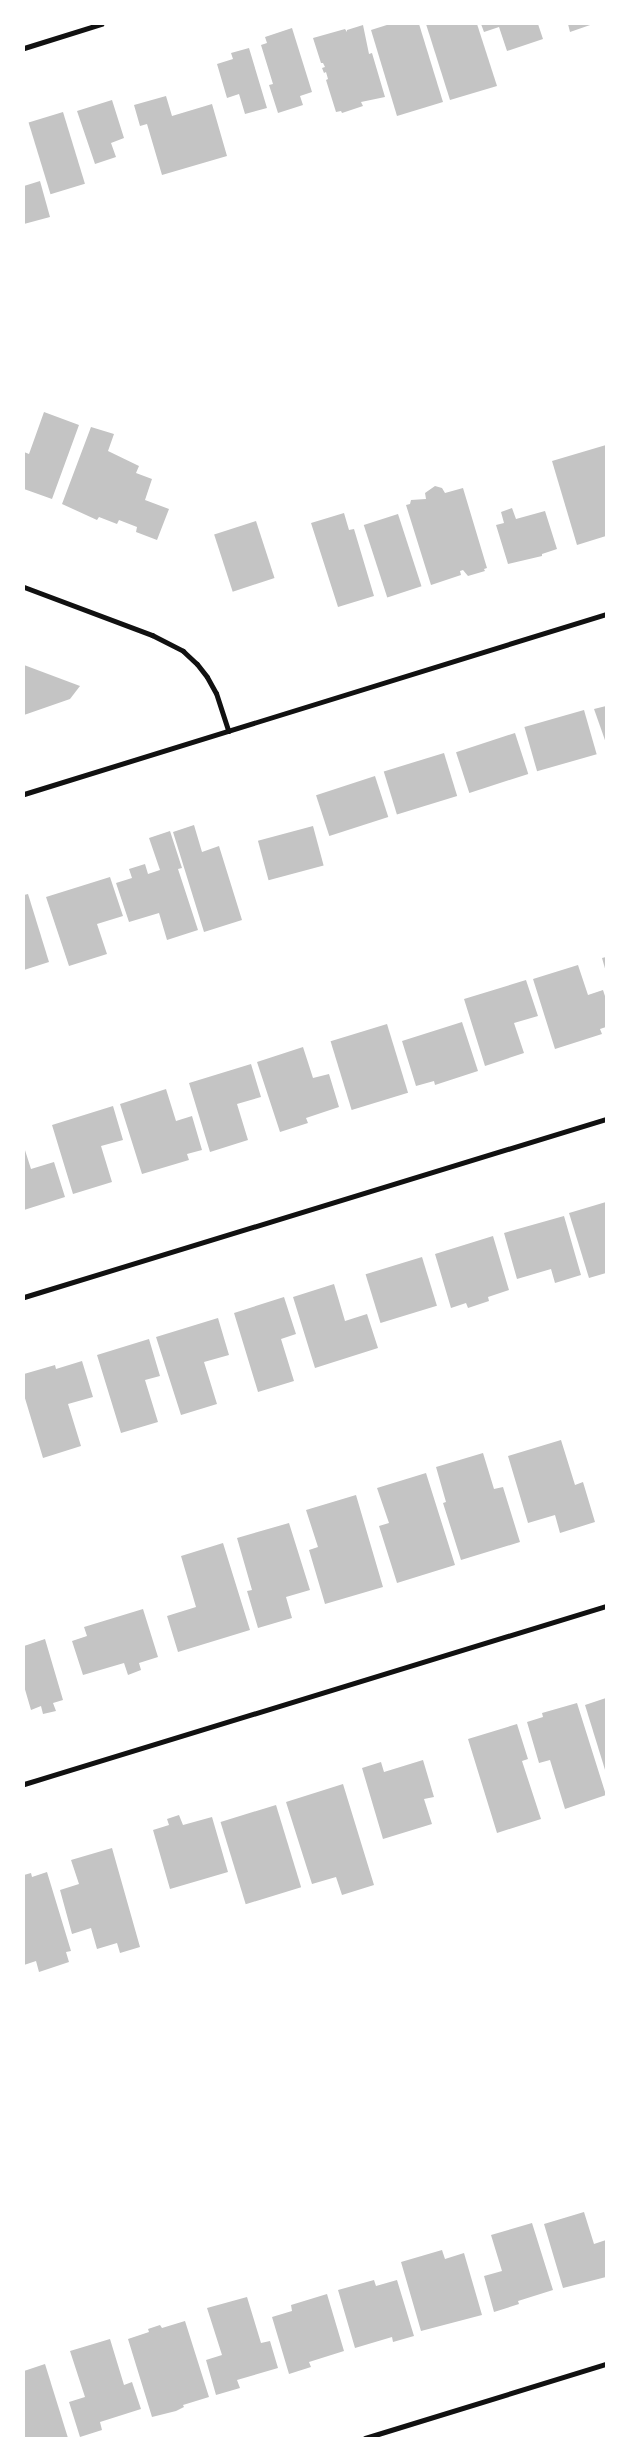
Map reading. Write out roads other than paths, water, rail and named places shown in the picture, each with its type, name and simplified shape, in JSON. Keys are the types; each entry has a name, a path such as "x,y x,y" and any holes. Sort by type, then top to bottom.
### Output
{"street":[{"path":"24,48 101,24"},
{"path":"24,587 152,635 183,651 197,664 216,693 228,731"},
{"path":"24,794 606,614"},
{"path":"24,1296 606,1119"},
{"path":"24,1784 606,1606"},
{"path":"365,2438 606,2364"}]}
